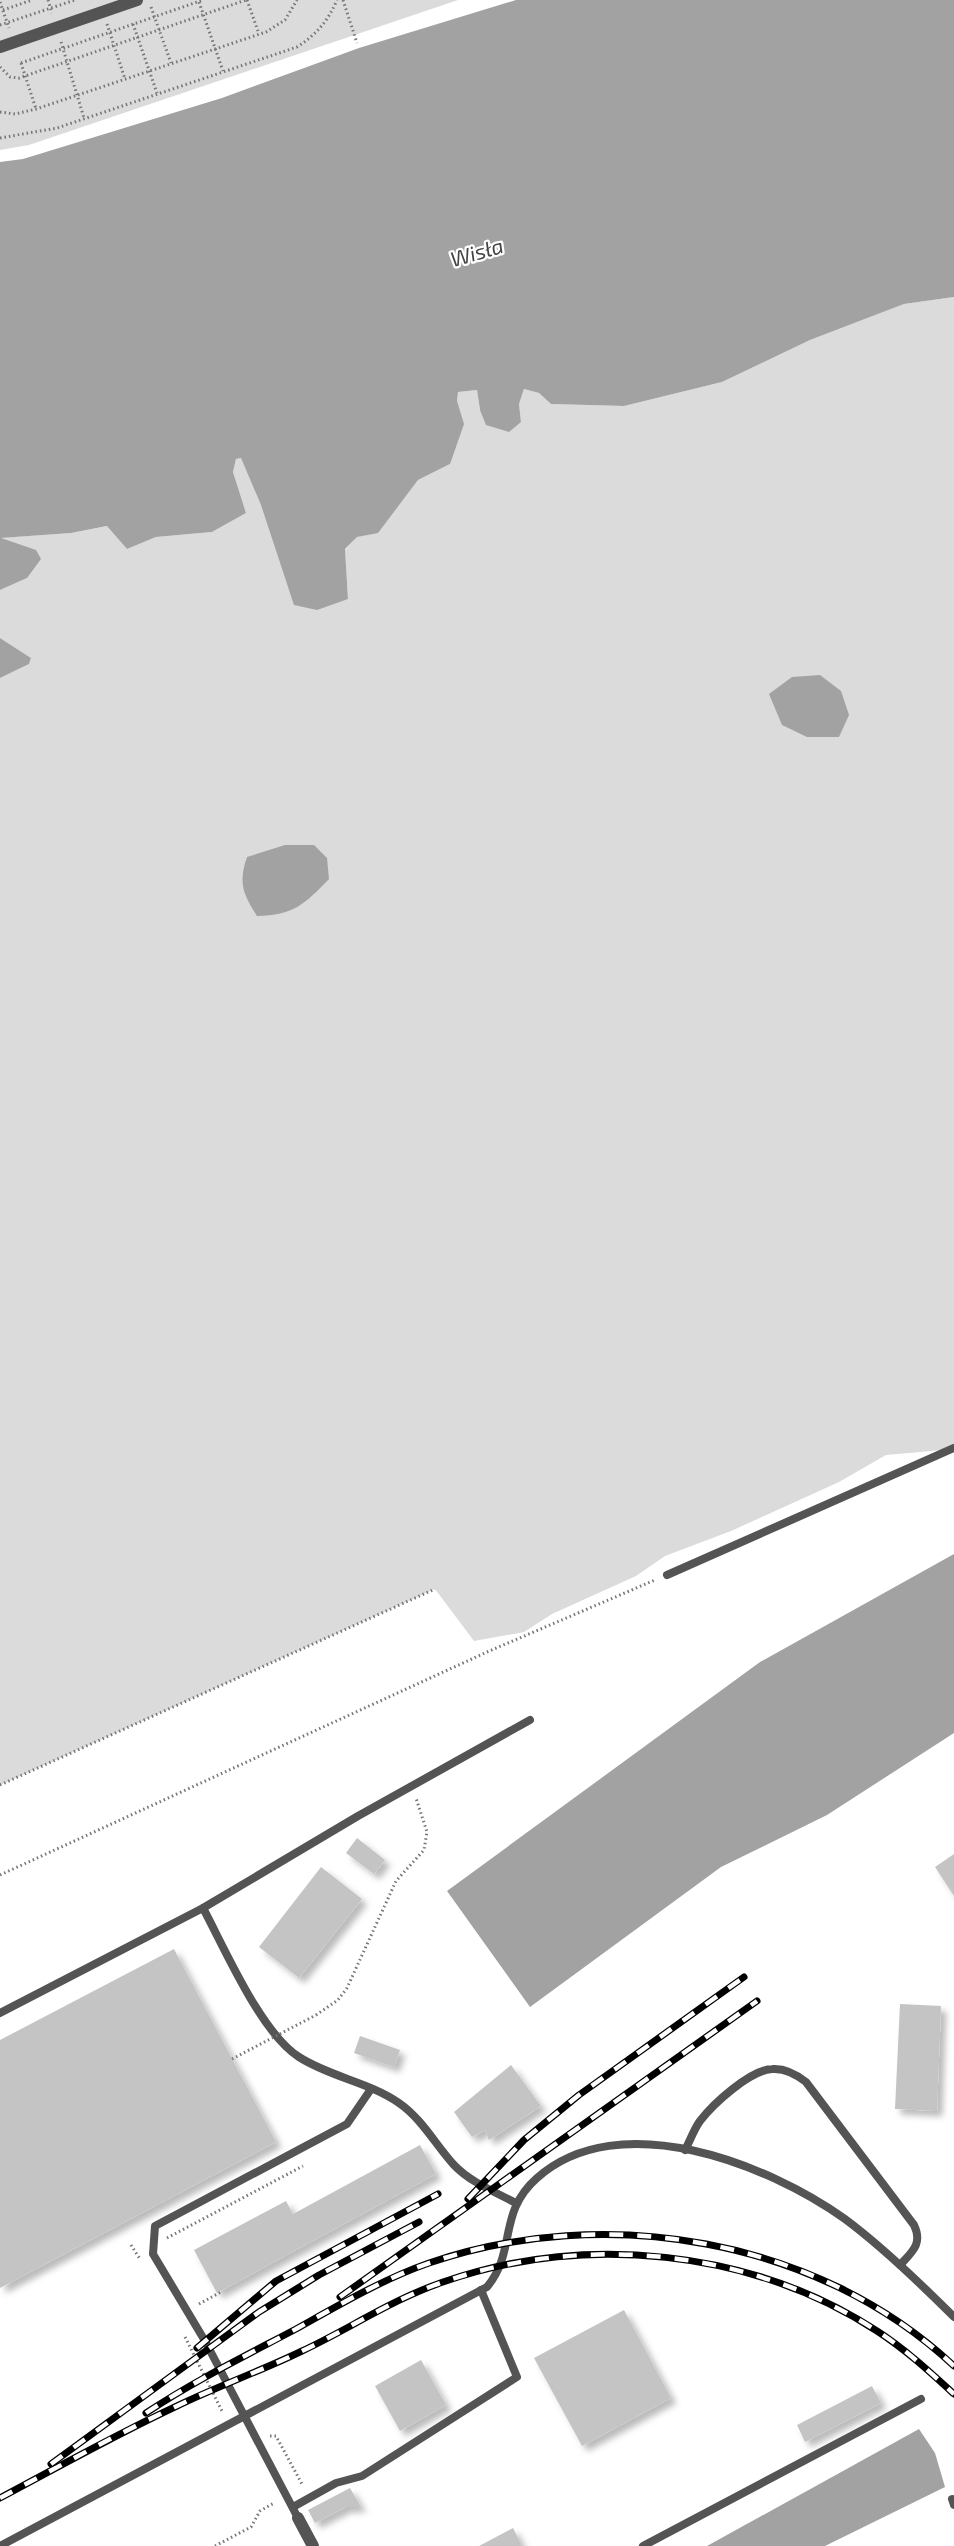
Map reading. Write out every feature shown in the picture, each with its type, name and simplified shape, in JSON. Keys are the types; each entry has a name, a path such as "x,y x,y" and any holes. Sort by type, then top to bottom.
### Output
{"street":[{"path":"0,47 131,2"},
{"path":"295,2512 313,2546"}],"lane":[{"path":"667,1575 954,1448"},
{"path":"0,2013 202,1908 411,1786 530,1720"},
{"path":"202,1908 257,2007 281,2043 300,2058 399,2102 417,2119 455,2166 472,2179 516,2202"},
{"path":"685,2150 699,2123 718,2101 757,2073 770,2069 796,2074 806,2082 914,2225 919,2235 918,2245 900,2265"},
{"path":"371,2089 347,2124 155,2226 153,2254 205,2341 295,2512 336,2483 362,2476 517,2377 481,2290"},
{"path":"0,2546 13,2543 481,2290 495,2277 500,2266 516,2202 537,2178 577,2153 625,2143 657,2145 726,2161 790,2187 845,2219 900,2265 954,2317"},
{"path":"643,2546 921,2399"}],"path":[{"path":"3,10 32,0"},
{"path":"48,0 84,118"},
{"path":"0,25 75,0"},
{"path":"149,0 171,64"},
{"path":"21,63 200,0 223,71"},
{"path":"0,67 10,77 19,78 247,0 259,34"},
{"path":"0,112 15,114 36,110 259,34 285,20 297,0"},
{"path":"0,138 57,128 297,47 311,38 329,18 337,0"},
{"path":"343,0 357,43"},
{"path":"131,2 133,24 157,93"},
{"path":"102,12 125,79"},
{"path":"0,1875 487,1652 667,1575"},
{"path":"0,1785 435,1589"},
{"path":"232,2059 316,2016 338,2000 347,1988 396,1881 424,1850 427,1841 411,1786"},
{"path":"136,2254 303,2166"},
{"path":"131,2245 142,2263"},
{"path":"195,2307 220,2292"},
{"path":"183,2332 222,2411"},
{"path":"265,2435 276,2436 303,2488"},
{"path":"215,2546 251,2527 260,2511 274,2503"}],"shaded area":[{"path":"0,0 458,0 29,145 0,150"},
{"path":"954,297 954,1449 886,1455 839,1482 731,1531 665,1556 636,1576 552,1614 524,1632 474,1641 435,1589 0,1785 0,678 29,664 31,658 0,638 0,590 27,578 0,538 71,533 108,526 127,549 156,537 212,532 246,513 233,472 236,459 242,458 261,505 348,599 345,550 357,537 378,532 418,480 450,464 458,392 477,390 480,410 521,422 519,404 524,389 539,393 551,404 624,406 722,382 810,340 904,304"}],"water":[{"name":"Wisła","path":"516,0 954,0 954,297 904,304 810,340 722,382 624,406 551,404 539,393 524,389 519,404 521,422 509,432 486,425 480,410 477,390 458,392 457,401 464,424 450,464 418,480 378,533 357,537 345,549 348,599 317,610 294,605 261,505 241,458 236,459 233,472 246,513 212,532 156,537 127,549 107,526 71,533 1,538 36,550 41,559 27,578 0,590 0,162 23,159 222,98 359,48"},
{"path":"0,638 31,658 29,664 0,678"},
{"path":"820,675 841,691 849,715 839,737 807,737 782,725 769,694 792,677"},
{"path":"285,845 314,845 327,858 329,879 297,907 289,911 257,916 243,888 244,866 247,857"},
{"path":"954,1554 954,1733 827,1815 721,1867 530,2007 447,1891 760,1662"},
{"path":"919,2429 935,2453 945,2487 825,2546 707,2546"}],"building":[{"path":"357,1838 385,1860 374,1874 346,1853"},
{"path":"954,1854 954,1896 935,1867"},
{"path":"321,1867 362,1899 299,1978 259,1947"},
{"path":"174,1949 276,2142 0,2288 0,2040"},
{"path":"900,2004 941,2006 937,2111 895,2109"},
{"path":"360,2036 400,2050 394,2067 354,2053"},
{"path":"511,2065 541,2106 489,2140 485,2130 472,2137 454,2112"},
{"path":"420,2145 436,2174 217,2293 194,2250 286,2201 293,2214"},
{"path":"624,2310 671,2398 582,2446 534,2358"},
{"path":"421,2360 446,2405 400,2431 375,2386"},
{"path":"872,2386 881,2403 805,2442 797,2425"},
{"path":"350,2488 361,2507 346,2507 315,2523 308,2510"},
{"path":"513,2528 522,2546 479,2546"}],"railway":[{"path":"468,2199 524,2140 579,2095 744,1977"},
{"path":"340,2297 757,2001"},
{"path":"197,2348 276,2281 438,2194"},
{"path":"51,2464 259,2312 319,2275 419,2222"},
{"path":"146,2413 220,2369 361,2293 412,2269 496,2245 566,2236 636,2235 706,2244 774,2261 839,2287 899,2322 954,2366"},
{"path":"0,2498 155,2417 302,2351 425,2289 497,2267 553,2257 609,2254 666,2257 721,2267 776,2282 828,2303 877,2331 907,2353 954,2394"}]}
